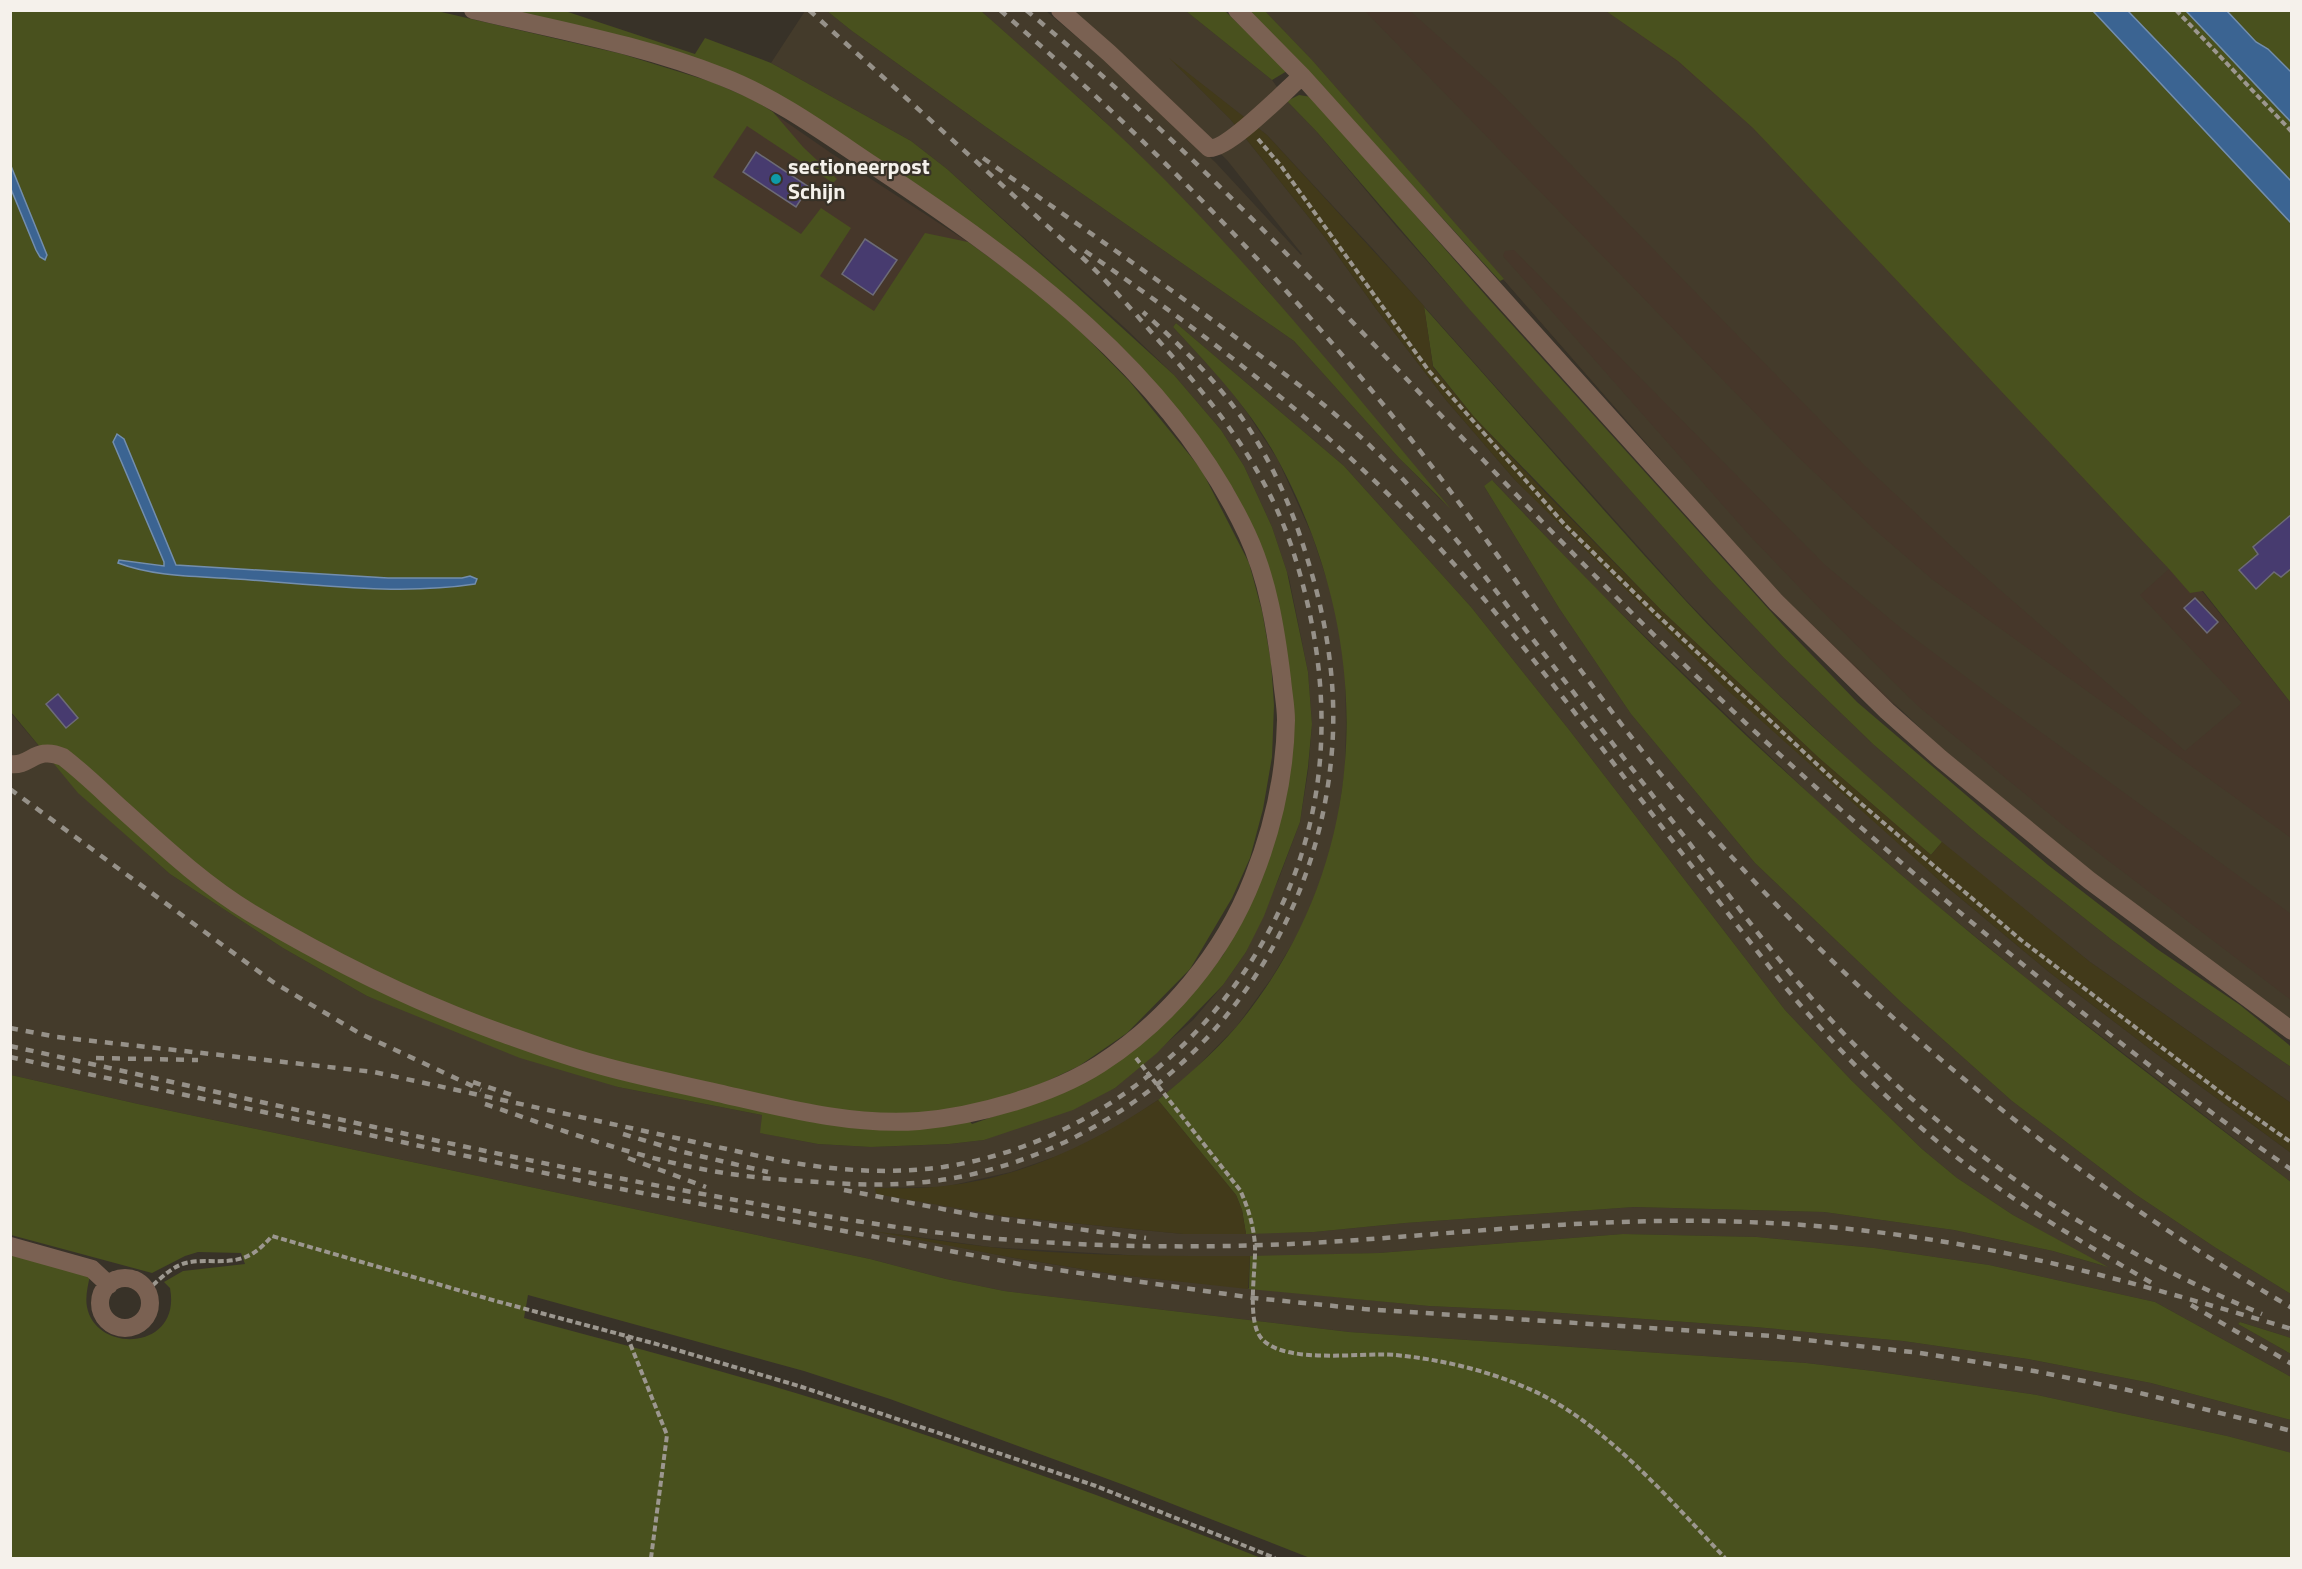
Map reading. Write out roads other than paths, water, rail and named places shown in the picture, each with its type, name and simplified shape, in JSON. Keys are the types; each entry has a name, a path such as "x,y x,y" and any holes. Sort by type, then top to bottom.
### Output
{"lane":[{"path":"10,764 18,764 43,753 54,753 63,758 194,873 246,910 326,956 443,1012 597,1065 822,1115 861,1120 915,1121 965,1115 1065,1083 1100,1064 1143,1031 1179,997 1204,966 1232,922 1248,892 1265,847 1276,802 1286,716 1284,694 1274,621 1261,574 1247,536 1197,448 1163,404 1126,363 1056,298 1017,266 906,187 776,102 728,79 679,61 619,44 473,10"},
{"path":"1060,10 1209,148 1217,148 1246,126 1302,76"},
{"path":"1237,10 1302,76 1776,602 1856,681 1940,758 2089,880 2292,1031"},
{"path":"10,1246 92,1269 109,1285"},
{"path":"127,1279 138,1283 146,1291 149,1306 145,1317 136,1325 124,1328 111,1324 103,1314 101,1296 109,1285 114,1281 127,1279"}],"water":[{"path":"2093,11 2128,11 2291,181 2291,223"},
{"path":"2186,11 2227,11 2256,42 2268,49 2291,72 2291,122"},
{"path":"11,166 47,255 45,260 36,250 11,189"},
{"path":"117,434 124,439 176,565 388,578 462,578 470,576 477,579 475,584 416,589 356,588 176,575 132,568 118,563 119,560 164,566 113,442"}],"railway":[{"path":"809,10 1087,262"},
{"path":"1000,10 1056,59 1163,161 1266,268 1315,324 1410,438 1633,740 1713,836 1776,905 1912,1034 1983,1095 2057,1153 2212,1259 2292,1308"},
{"path":"1026,10 1105,79 1257,223 1546,526 1669,650 1769,745 1925,883 2031,971 2160,1073 2292,1170"},
{"path":"983,158 1254,351 1320,401 1379,455 1464,549 1731,898 1800,984 1849,1039 1918,1104 1963,1141 2057,1208 2157,1265 2262,1314"},
{"path":"1085,251 1209,340 1288,403 1363,470 1426,533 1523,647 1786,988 1872,1082 1918,1125 1991,1183 2061,1229 2157,1286"},
{"path":"10,1028 57,1037 374,1072 768,1158 812,1166 855,1170 899,1171 943,1167 1014,1150 1080,1121 1140,1082 1194,1034 1240,978 1276,917 1303,850 1318,779 1322,720 1318,660 1307,602 1291,545 1280,516 1252,462 1199,388 1131,308 1081,256"},
{"path":"485,1104 623,1150 721,1172 776,1179 856,1184 932,1181 969,1175 1042,1152 1109,1118 1169,1075 1221,1023 1264,963 1297,897 1320,826 1332,750 1332,678 1315,584 1293,515 1273,471 1234,406 1191,357 1143,312"},
{"path":"10,789 273,982 359,1033 481,1090"},
{"path":"10,1046 597,1174 810,1213 939,1233 1063,1243 1215,1246 1328,1242 1537,1226 1641,1221 1746,1222 1818,1226 1926,1239 2066,1266 2292,1329"},
{"path":"10,1057 600,1185 1030,1266 1254,1298 1364,1309 1772,1336 1920,1353 2034,1371 2124,1389 2292,1431"},
{"path":"96,1058 198,1060"},
{"path":"473,1082 515,1096"},
{"path":"623,1134 683,1152 768,1172"},
{"path":"628,1158 706,1187"},
{"path":"844,1190 979,1216 1146,1238"},
{"path":"2191,1305 2292,1364"}],"place":[{"name":"sectioneerpost Schijn","path":"776,179"}]}
